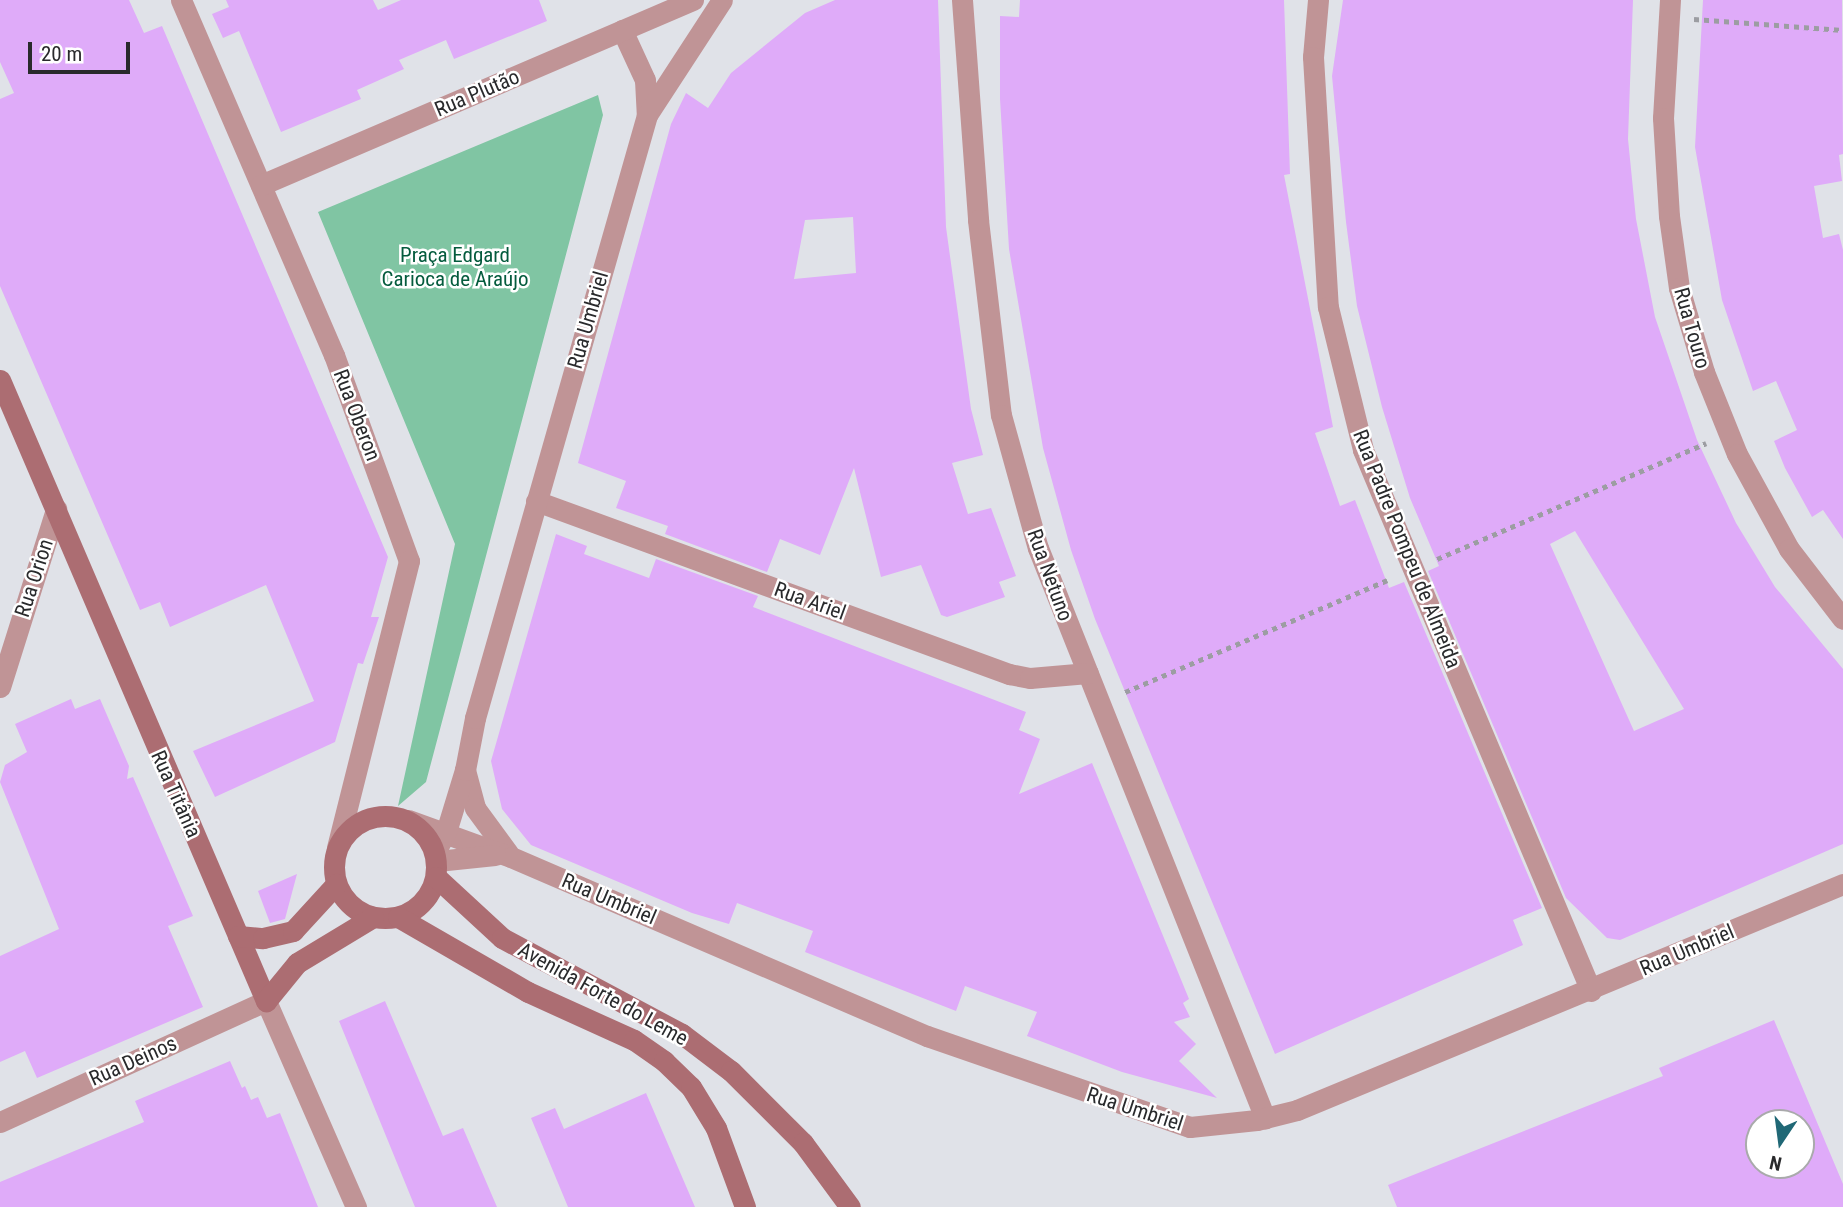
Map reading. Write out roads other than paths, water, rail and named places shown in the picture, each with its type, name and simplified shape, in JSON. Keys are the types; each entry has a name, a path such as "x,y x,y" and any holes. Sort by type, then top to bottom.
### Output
{"main road":[{"name":"Rua Titânia","path":"0,380 266,1001"},
{"path":"266,1001 297,963 373,917 398,917 423,902 436,864 425,833 408,820 387,815 366,818 348,830 337,848 337,884 345,899 373,917"},
{"name":"Avenida Forte do Leme","path":"436,864 502,938 682,1034 731,1071 803,1143 850,1207"},
{"path":"238,936 263,938 293,931 337,884"},
{"name":"Avenida Forte do Leme","path":"398,917 528,992 634,1041 664,1061 691,1087 716,1128 745,1207"}],"street":[{"name":"Rua Oberon","path":"181,0 334,355 410,561 337,848"},
{"name":"Rua Plutão","path":"261,185 693,0"},
{"name":"Rua Umbriel","path":"436,864 465,770 475,718 647,115 722,0"},
{"name":"Rua Netuno","path":"962,0 978,220 1001,415 1038,548 1265,1118"},
{"name":"Rua Padre Pompeu de Almeida","path":"1318,0 1312,57 1328,307 1363,450 1591,991"},
{"name":"Rua Touro","path":"1670,8 1663,118 1669,216 1679,288 1704,372 1737,454 1789,549 1843,619"},
{"name":"Rua Umbriel","path":"622,30 645,80 647,115"},
{"name":"Rua Ariel","path":"536,501 1010,674 1030,678 1088,673"},
{"name":"Rua Orion","path":"0,687 56,509"},
{"name":"Rua Umbriel","path":"465,770 475,808 511,857"},
{"name":"Rua Umbriel","path":"408,820 511,857 927,1036 1147,1115 1190,1127 1265,1118 1297,1110 1591,991 1843,884"},
{"name":"Rua Umbriel","path":"436,864 479,854 511,857"},
{"name":"Rua Deinos","path":"0,1122 266,1001"},
{"name":"Rua Titânia","path":"266,1001 356,1207"}],"park label":[{"name":"Praça Edgard Carioca de Araújo","path":"455,267"}]}
